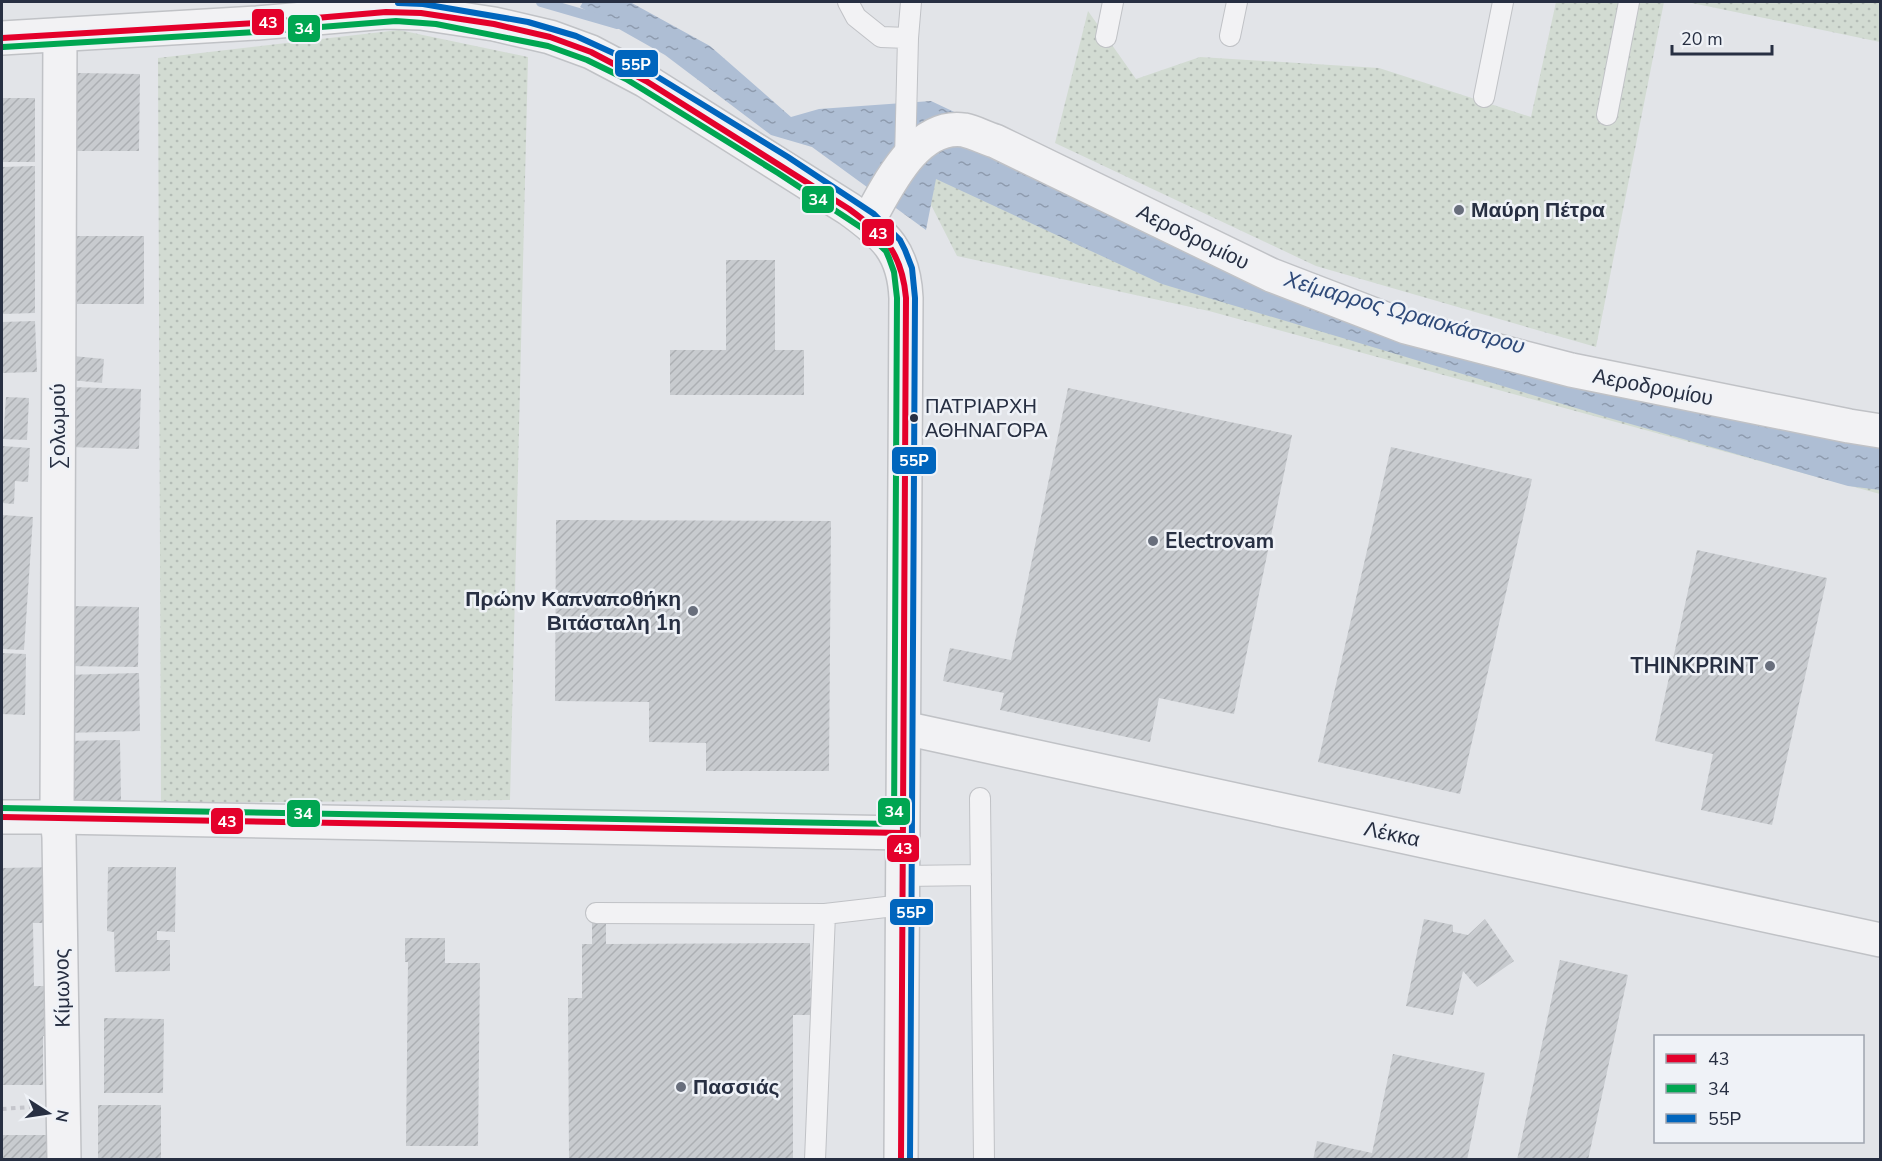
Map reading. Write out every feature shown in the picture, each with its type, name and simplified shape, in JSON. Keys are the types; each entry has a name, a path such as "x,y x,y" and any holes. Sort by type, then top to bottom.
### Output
{"street":[{"path":"2,38 60,35 244,13 388,7 494,24 550,37 591,52 646,81 802,177 868,221 893,246 903,270 906,293 901,1160"},
{"name":"Σολωμού","path":"57,817 60,35"},
{"name":"Αεροδρομίου","path":"868,221 905,160 921,144 940,133 963,130 995,141 1271,275 1406,327 1571,370 1881,431"},
{"name":"Λέκκα","path":"904,728 1881,940"},
{"path":"2,817 903,833"},
{"name":"Κίμωνος","path":"57,817 64,1160"}],"lane":[{"path":"848,2 856,17 881,37 908,38"},
{"path":"905,160 911,2"},
{"path":"1106,37 1113,2"},
{"path":"1230,36 1237,2"},
{"path":"1484,97 1503,2"},
{"path":"1606,115 1629,2"},
{"path":"980,798 984,1160"},
{"path":"596,913 825,914 903,890 981,875"},
{"path":"815,1160 825,914"}],"shaded area":[{"path":"1556,2 1664,2 1596,347 1316,266 1055,143 1088,11 1136,79 1200,57 1379,68 1531,117"},
{"path":"1687,2 1880,2 1880,42"},
{"path":"399,30 528,57 510,800 161,803 158,58"},
{"path":"935,171 1880,445 1880,494 1209,311 957,256 927,197"}],"water":[{"path":"583,2 630,2 710,46 791,117 819,109 931,101 1365,305 1880,425 1880,490 1848,486 1606,417 1162,284 936,179 926,230 812,147 771,135 665,55 580,7"}],"building":[{"path":"77,73 140,74 139,151 77,151"},
{"path":"2,98 35,98 35,162 2,162"},
{"path":"35,166 35,313 2,314 2,167"},
{"path":"69,236 144,236 144,304 69,304"},
{"path":"726,260 775,260 775,350 804,350 804,395 670,395 670,350 726,350"},
{"path":"35,321 37,372 2,373 2,322"},
{"path":"73,356 104,359 102,383 71,380"},
{"path":"70,387 141,389 139,449 68,447"},
{"name":"Electrovam","path":"1068,388 1292,435 1234,714 1159,698 1150,742 1000,710 1004,693 943,681 950,648 1011,660"},
{"path":"6,397 29,398 27,440 3,439"},
{"path":"2,446 30,448 28,482 15,481 14,504 2,503"},
{"path":"1391,447 1532,479 1460,794 1318,762"},
{"path":"2,515 33,517 24,650 2,649"},
{"name":"Πρώην Καπναποθήκη Βιτάσταλη 1η","path":"556,520 831,521 829,771 706,771 706,743 649,742 649,702 555,701"},
{"name":"THINKPRINT","path":"1697,550 1827,578 1772,825 1701,810 1713,754 1655,741"},
{"path":"65,606 139,607 138,667 65,666"},
{"path":"2,653 26,654 25,715 2,714"},
{"path":"139,673 140,731 65,733 64,675"},
{"path":"120,740 121,801 64,802 64,741"},
{"path":"56,867 56,923 33,923 34,986 49,986 49,1037 43,1036 43,1085 2,1085 2,868"},
{"path":"108,867 176,867 175,932 157,931 157,940 170,940 170,971 115,972 114,932 107,931"},
{"name":"Πασσιάς","path":"592,915 606,916 606,944 810,943 811,1015 793,1015 793,1160 569,1160 568,998 582,998 582,944 592,944"},
{"path":"1424,919 1453,925 1453,932 1468,935 1485,919 1514,961 1477,987 1463,971 1453,1015 1406,1006"},
{"path":"405,938 445,938 445,963 480,963 478,1146 406,1146 408,962 405,962"},
{"path":"1560,960 1628,975 1588,1160 1517,1160"},
{"path":"104,1018 164,1019 163,1093 104,1093"},
{"path":"1393,1054 1485,1073 1467,1160 1313,1160 1317,1141 1372,1153"},
{"path":"98,1105 161,1105 161,1160 98,1160"},
{"path":"2,1135 52,1135 52,1160 2,1160"}],"waterway":[{"path":"541,2 617,24"}],"transit line":[{"name":"55Ρ","path":"398,3 423,4 528,22 576,36 635,63 788,157 874,214 900,240 905,250 912,268 915,298 910,1160"},
{"name":"43","path":"2,38 257,23 386,12 421,13 494,24 550,37 591,52 646,81 849,209 873,228 890,246 900,269 906,298 901,1160"},
{"name":"34","path":"2,808 894,824 897,298 894,272 886,251 862,228 626,79 587,60 548,46 436,24 396,21 258,32 3,47"},
{"name":"43","path":"2,817 903,833"}],"place":[{"name":"Μαύρη Πέτρα","path":"1459,210"},
{"name":"ΠΑΤΡΙΑΡΧΗ ΑΘΗΝΑΓΟΡΑ","path":"914,418"},
{"name":"Electrovam","path":"1153,541"},
{"name":"Πρώην Καπναποθήκη Βιτάσταλη 1η","path":"693,611"},
{"name":"THINKPRINT","path":"1770,666"},
{"name":"Πασσιάς","path":"681,1087"}],"water label":[{"name":"Χείμαρρος Ωραιοκάστρου","path":"1405,312"}]}
